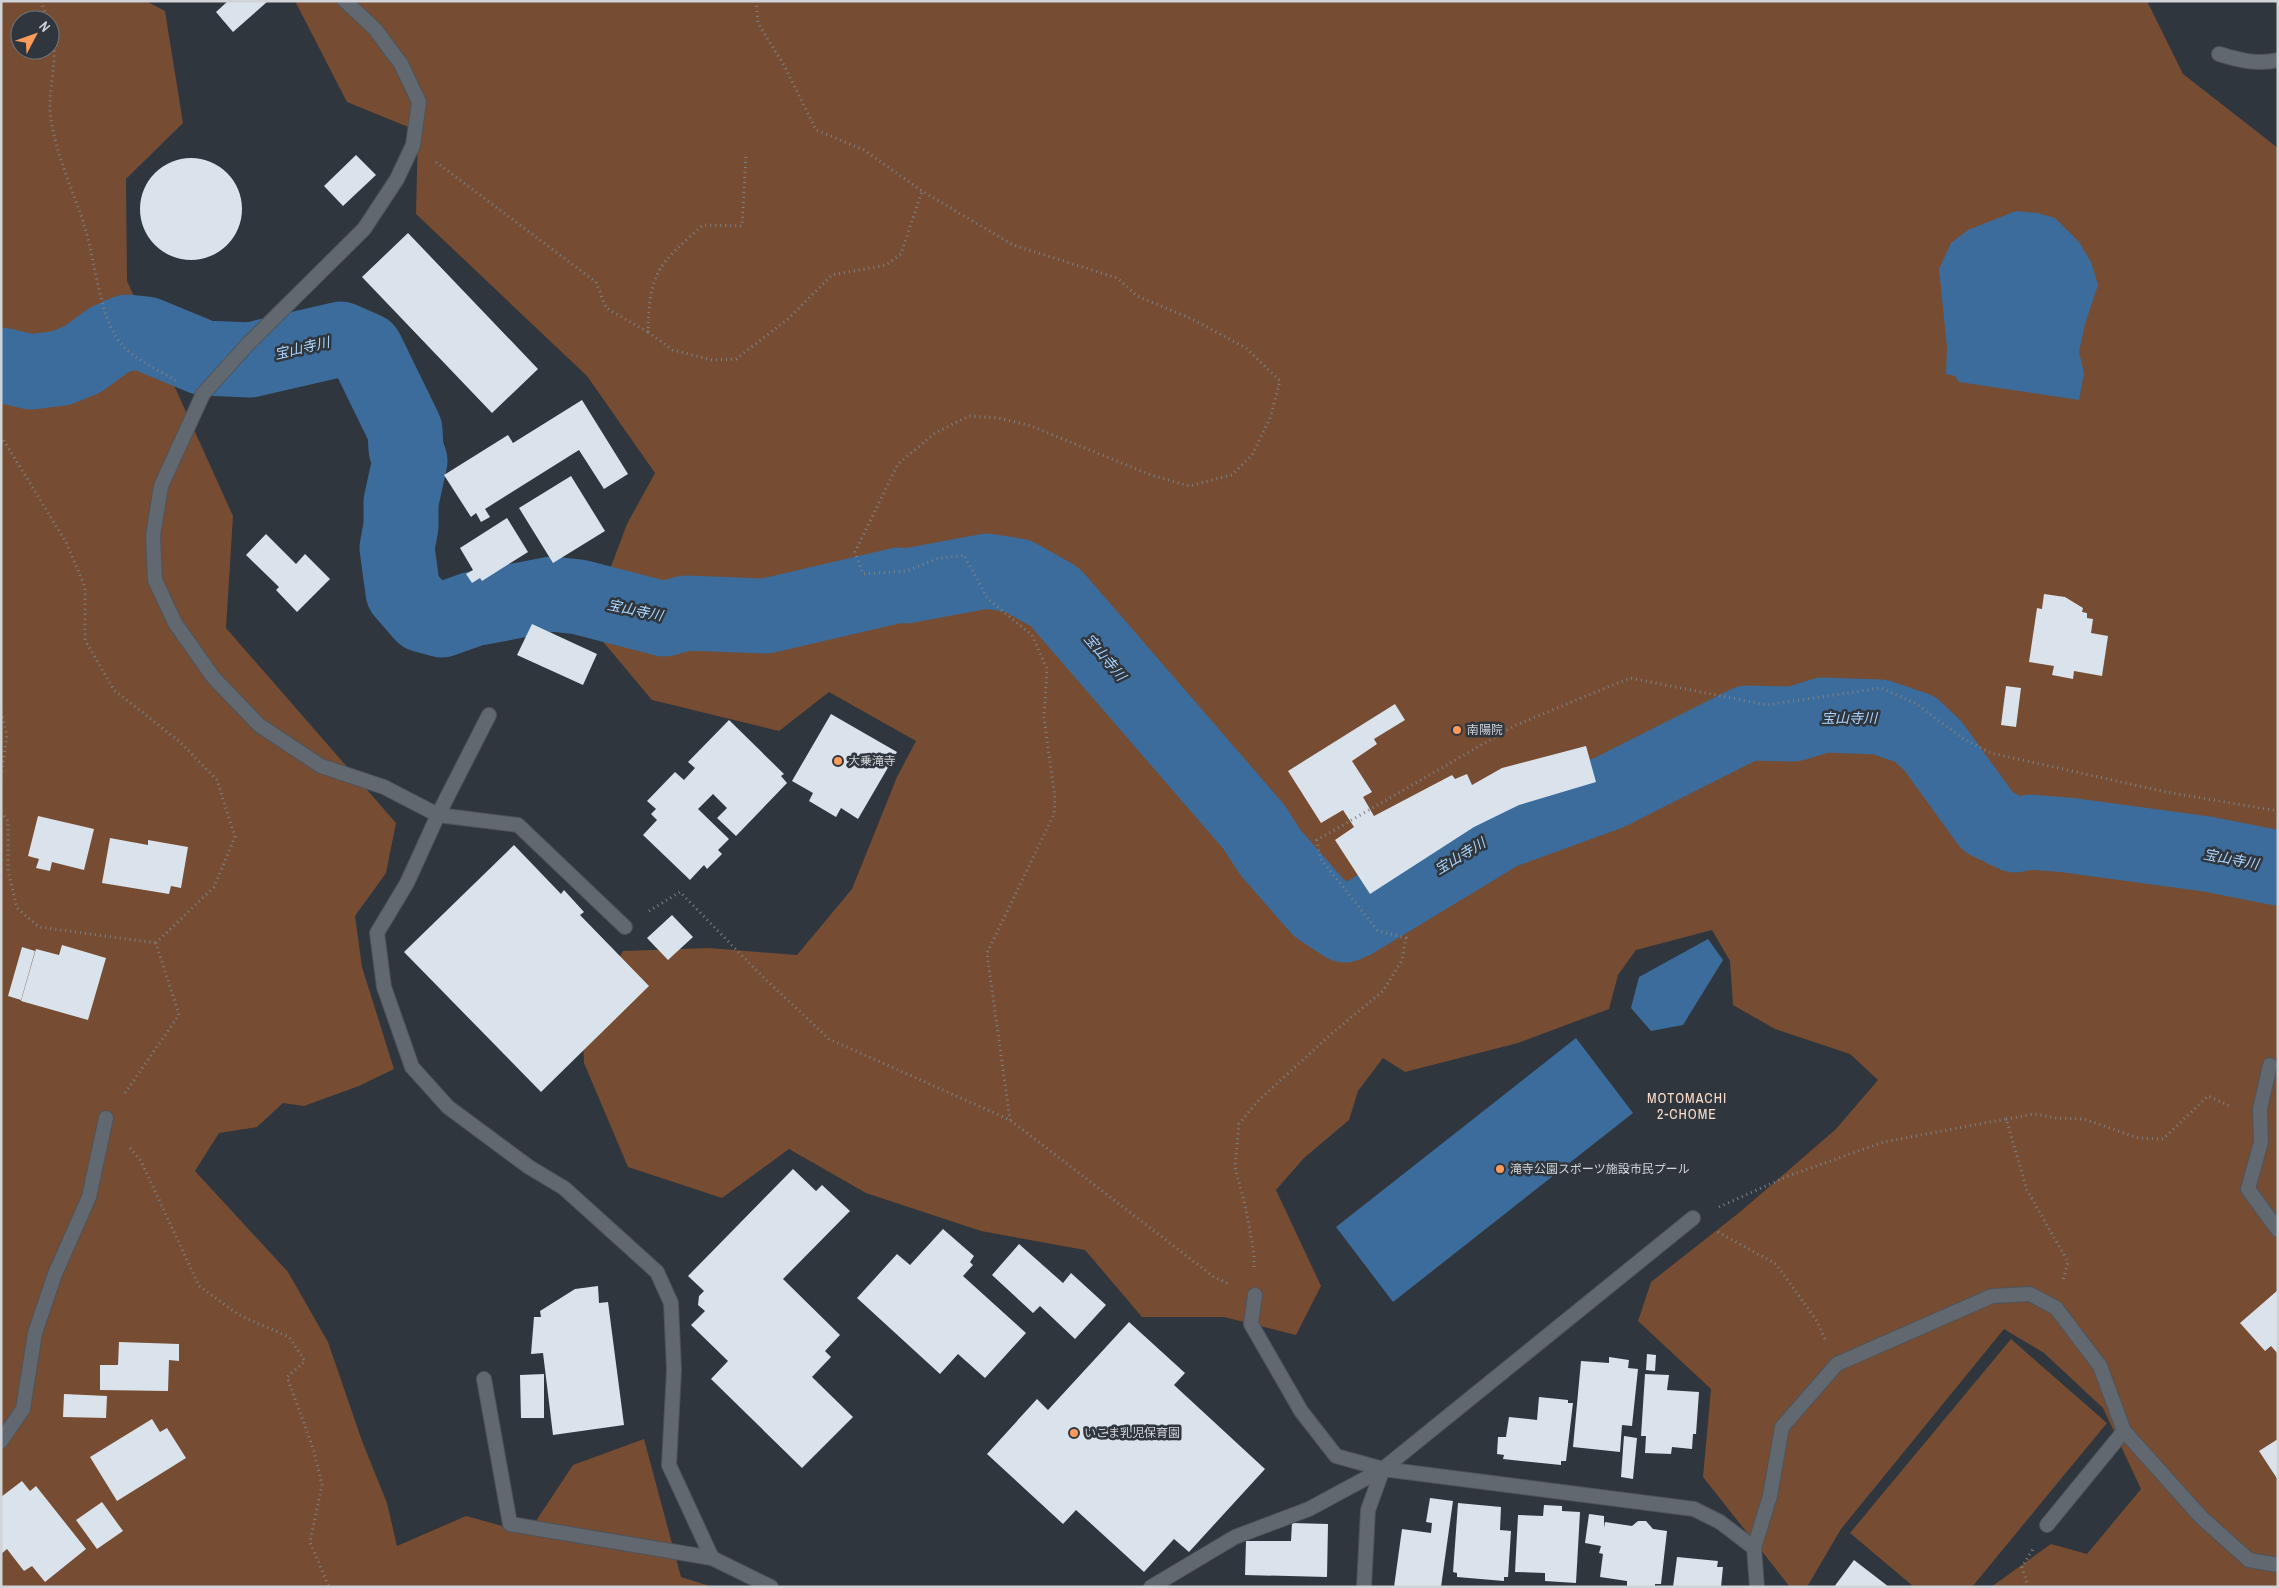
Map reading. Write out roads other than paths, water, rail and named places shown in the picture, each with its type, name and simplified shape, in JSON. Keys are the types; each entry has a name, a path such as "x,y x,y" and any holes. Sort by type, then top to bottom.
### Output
{"street":[{"path":"345,1 375,29 401,64 419,102 413,146 397,180 364,229 248,344 203,395 161,486 153,536 155,580 175,623 213,677 259,725 321,766 384,787 438,815 518,825 625,928"},
{"path":"2219,54 2245,62 2270,62 2278,60"},
{"path":"489,715 438,815 406,884 377,933 384,987 412,1067 448,1107 521,1162 564,1188 657,1272 671,1303 674,1370 669,1465 712,1558"},
{"path":"2270,1065 2260,1109 2261,1142 2248,1189 2278,1230"},
{"path":"1,1441 23,1409 35,1333 55,1274 88,1197 106,1118"},
{"path":"1151,1587 1235,1537 1309,1508 1383,1469 1693,1218"},
{"path":"1757,1587 1754,1548 1770,1496 1782,1427 1837,1364 1992,1296 2030,1294 2056,1308 2100,1366 2124,1432 2201,1517 2249,1560 2278,1565"},
{"path":"1255,1295 1251,1324 1300,1411 1336,1456 1383,1469 1694,1509 1720,1522 1754,1548"},
{"path":"484,1379 510,1524 712,1558 771,1587"},
{"path":"2047,1525 2124,1432"},
{"path":"1364,1587 1368,1510 1383,1469"}],"water":[{"path":"2016,211 2038,213 2055,218 2079,242 2091,262 2098,285 2085,324 2079,352 2084,373 2079,400 1959,382 1955,376 1946,374 1947,347 1939,269 1951,243 1968,230"},
{"path":"1708,939 1723,960 1683,1025 1651,1031 1631,1008 1639,977"},
{"path":"1576,1038 1633,1113 1393,1302 1336,1227"}],"waterway":[{"name":"宝山寺川","path":"1,365 31,372 61,368 83,359 109,340 127,332 146,334 204,358 250,360 341,339 366,350 405,430 406,449 410,461 401,502 401,526 397,548 403,592 423,615 442,620 473,609 552,594 579,597 664,619 686,613 766,616 899,585 906,586 987,571 1018,576 1055,597 1254,827 1270,852 1319,908 1345,925 1501,832 1608,793 1747,723 1794,724 1823,715 1880,717 1915,729 1933,746 1988,822 2015,835 2031,832 2067,835 2207,854 2278,868"}],"place":[{"name":"南陽院","path":"1457,730"},
{"name":"大乗滝寺","path":"838,761"},
{"name":"滝寺公園スポーツ施設市民プール","path":"1500,1169"},
{"name":"いこま乳児保育園","path":"1074,1433"}],"district":[{"name":"MOTOMACHI 2-CHOME","path":"1687,1106"}]}
